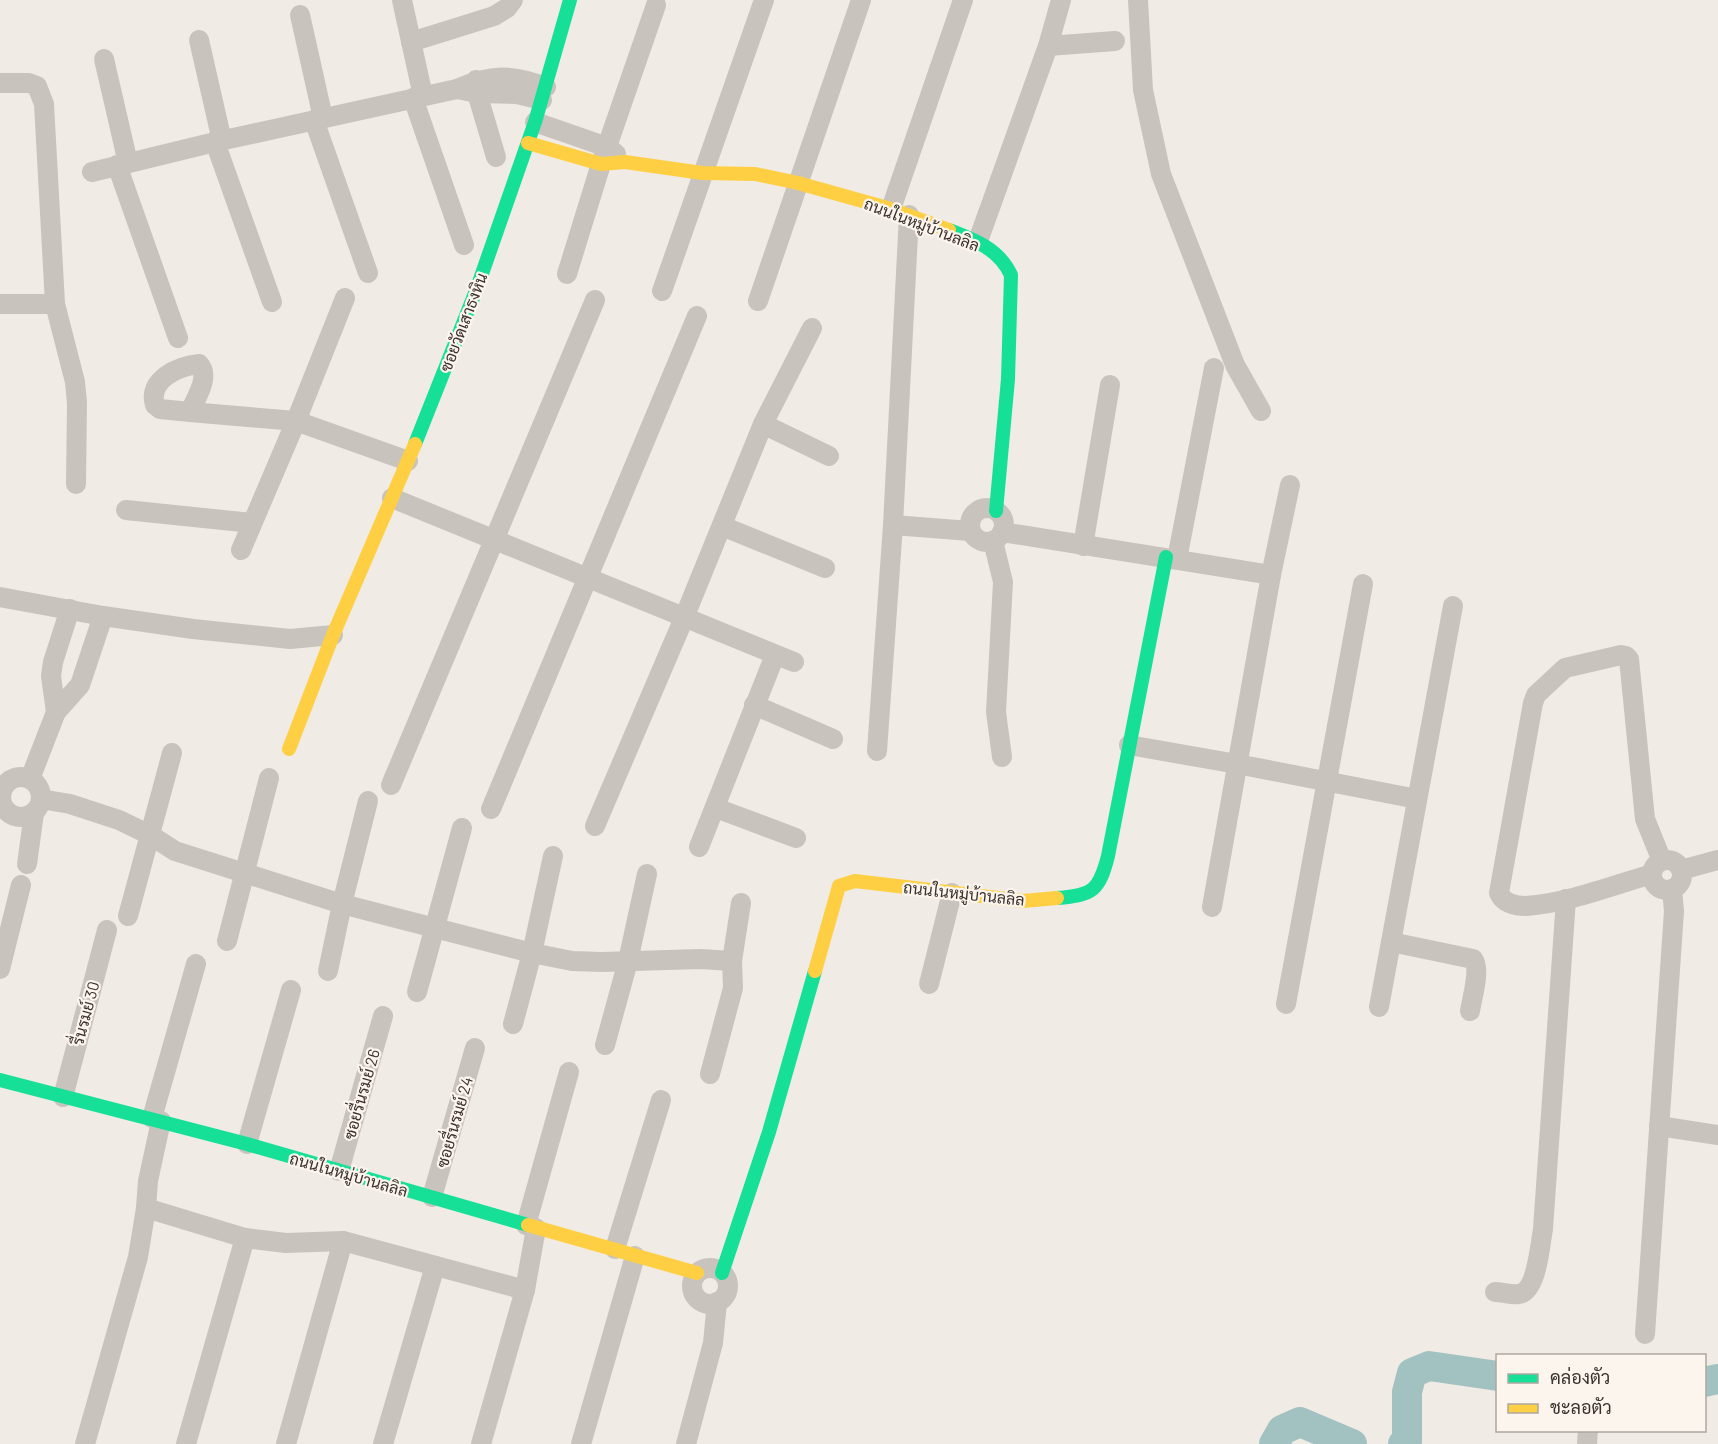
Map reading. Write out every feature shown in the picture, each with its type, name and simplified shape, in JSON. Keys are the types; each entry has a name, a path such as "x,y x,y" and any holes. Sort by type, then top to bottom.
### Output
{"street":[{"path":"402,0 411,42 418,97 464,245"},
{"path":"411,42 494,16 507,8 513,0"},
{"name":"ซอยวัดเสาธงหิน","path":"289,749 333,635 408,461 477,288 535,122 570,0"},
{"path":"662,291 764,0"},
{"path":"758,301 861,0"},
{"path":"877,751 893,525 900,212 963,0"},
{"path":"978,241 1048,46 1061,0"},
{"path":"1138,0 1143,90 1161,174 1235,366 1262,411"},
{"path":"567,274 604,155 656,5"},
{"path":"300,15 319,119 368,273"},
{"path":"199,40 219,141 272,302"},
{"path":"1048,46 1115,41"},
{"path":"104,58 123,164 177,338"},
{"path":"92,172 219,141 477,86 503,76 524,79 544,93"},
{"path":"0,83 28,83 37,86 44,104 55,304 75,382 77,403 76,484"},
{"path":"477,86 496,157"},
{"name":"ถนนในหมู่บ้านลลิล","path":"535,122 604,155 625,162 702,173 755,174 798,183 900,212 978,241 1005,262 1011,275 1008,379 996,511 1003,520 998,537 1003,582 996,712 1002,756"},
{"name":"ถนนในหมู่บ้านลลิล","path":"528,142 573,157 604,155"},
{"path":"242,550 345,298"},
{"path":"391,785 595,300"},
{"path":"0,304 55,304"},
{"path":"491,809 697,316"},
{"path":"595,826 684,618 763,424 812,328"},
{"path":"1171,558 1214,368"},
{"path":"1083,546 1110,385"},
{"path":"190,412 296,422 408,461"},
{"path":"763,424 829,456"},
{"path":"1212,907 1271,575 1290,485"},
{"path":"392,498 794,663"},
{"path":"996,511 991,508 979,510 970,519 970,531 976,538 984,542 998,537 1083,546 1271,575"},
{"path":"126,510 252,523"},
{"path":"893,525 970,531"},
{"path":"722,526 825,568"},
{"name":"ถนนในหมู่บ้านลลิล","path":"722,1273 769,1132 839,886 855,881 1023,901 1079,896 1095,888 1108,856 1129,745 1171,558"},
{"path":"1286,1004 1363,584"},
{"path":"0,597 103,616 193,629 290,639 333,635"},
{"path":"1379,1007 1454,606"},
{"path":"56,712 51,676 53,662 70,609"},
{"path":"30,779 56,712 80,685 103,616"},
{"path":"699,847 775,655"},
{"path":"1657,868 1566,899 1524,906 1505,902 1499,893 1533,703 1536,695 1565,668 1621,655 1629,659 1645,819 1657,868 1656,885 1660,889 1672,890 1681,882 1682,870 1674,862 1657,868"},
{"path":"754,705 832,739"},
{"path":"1129,745 1417,799"},
{"path":"128,916 172,753"},
{"path":"27,864 37,806 40,791 30,779 23,777 8,782 1,795 1,804 12,815 27,816 37,806 70,804 119,820 150,835 175,851 342,904 532,953 572,961 700,959 732,961"},
{"path":"227,941 269,778"},
{"path":"328,971 368,801"},
{"path":"716,808 796,837"},
{"path":"417,992 462,828"},
{"path":"513,1024 532,953 553,856"},
{"path":"1682,870 1718,860"},
{"path":"605,1045 628,961 647,874"},
{"path":"0,969 21,885"},
{"path":"1645,1334 1674,911 1672,890"},
{"path":"929,984 952,893"},
{"path":"1494,1292 1520,1294 1528,1289 1533,1281 1543,1229 1566,899"},
{"path":"710,1074 733,988 732,961 741,903"},
{"name":"รื่นรมย์ 30","path":"63,1097 107,930"},
{"path":"1391,942 1473,959 1477,971 1470,1011"},
{"path":"85,1444 130,1288 146,1208 157,1119 196,964"},
{"path":"247,1144 291,990"},
{"name":"ซอยรื่นรมย์ 26","path":"339,1171 383,1016"},
{"name":"ซอยรื่นรมย์ 24","path":"432,1197 475,1048"},
{"path":"482,1444 525,1290 531,1226 569,1072"},
{"name":"ถนนในหมู่บ้านลลิล","path":"0,1080 157,1119 697,1273"},
{"path":"615,1249 661,1100"},
{"path":"1659,1126 1718,1135"},
{"path":"146,1208 245,1238 313,1244 343,1241 525,1290"},
{"path":"186,1444 245,1238"},
{"path":"286,1444 343,1241"},
{"path":"581,1444 635,1256"},
{"path":"383,1444 435,1266"},
{"path":"709,1268 722,1273 727,1285 723,1298 710,1303 697,1299 692,1286 697,1273 709,1268"},
{"path":"686,1444 712,1343 717,1302"}],"waterway":[{"path":"1403,1444 1407,1441 1407,1392 1412,1373 1429,1366 1496,1376"},
{"path":"1706,1382 1718,1379"},
{"path":"1274,1444 1282,1430 1300,1422 1352,1444"}],"traffic: fast":[{"path":"415,444 477,288 535,122 570,0"},
{"path":"949,230 985,246 1000,258 1011,275 1008,379 996,511"},
{"path":"1057,898 1087,893 1097,884 1105,868 1166,557"},
{"path":"722,1273 769,1132 815,971"},
{"path":"0,1080 247,1144 528,1225"}],"traffic: slow":[{"path":"528,143 601,164 625,162 702,173 755,174 798,183 891,209 949,230"},
{"path":"289,749 333,635 415,444"},
{"path":"815,971 839,886 855,881 1023,901 1057,898"},
{"path":"528,1225 697,1273"}]}
